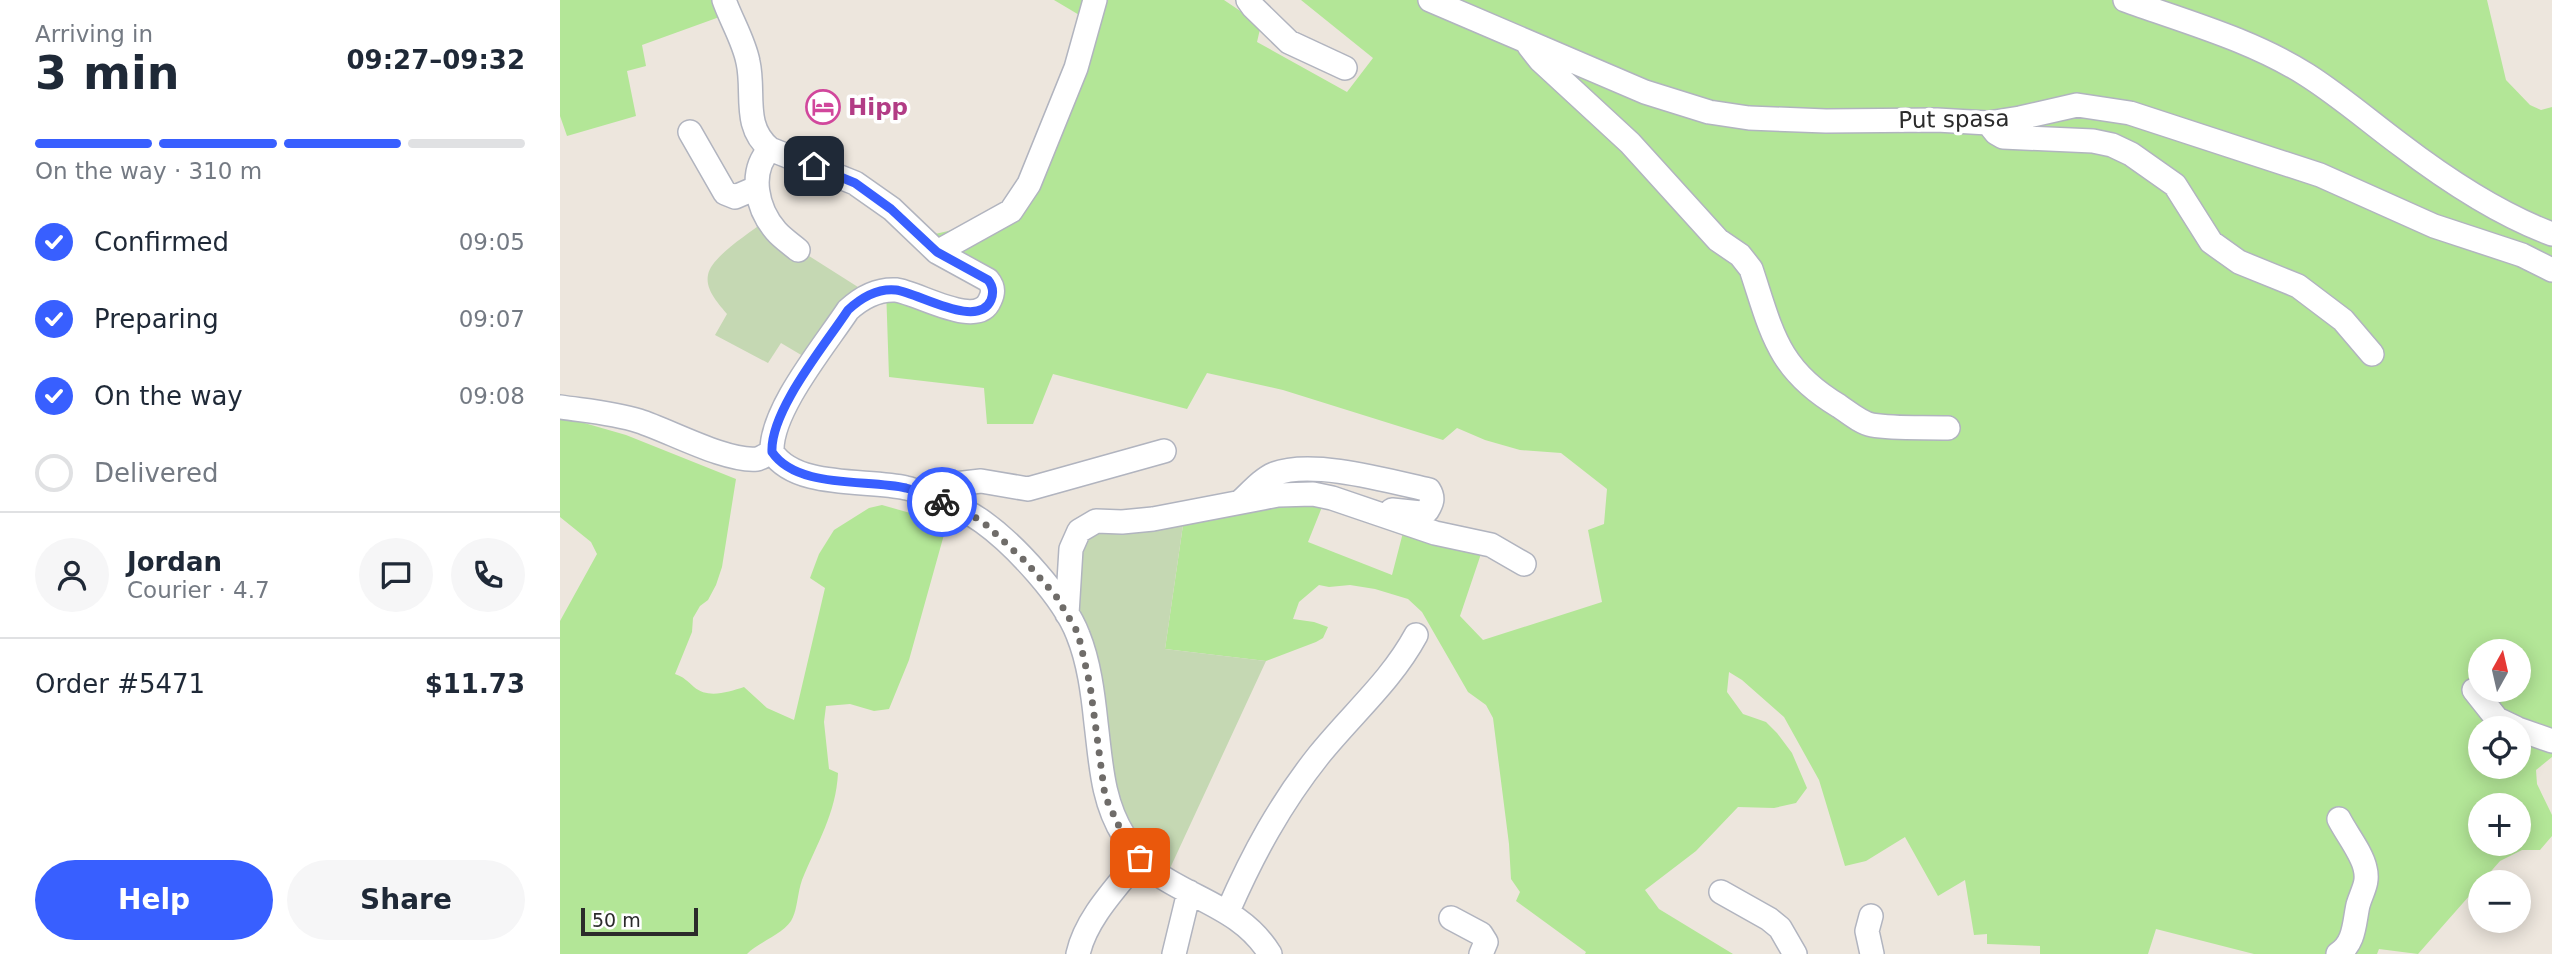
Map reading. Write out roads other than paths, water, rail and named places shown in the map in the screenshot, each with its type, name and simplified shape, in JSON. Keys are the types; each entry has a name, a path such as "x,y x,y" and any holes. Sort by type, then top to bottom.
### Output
{"street":[{"path":"724,0 748,60 752,123 756,134 770,149 855,183 891,209 937,252 991,283 993,291 988,304 982,310 961,312 896,290 869,294 859,300 848,310 789,399 774,427 772,452 787,468 806,474 909,488 960,507 985,524 1056,596 1078,633 1084,654 1105,796 1123,835 1140,858 1158,874 1240,920 1263,951"},
{"path":"937,252 1011,211 1020,199 1029,184 1076,68 1096,0"},
{"path":"1248,0 1289,42 1345,68"},
{"name":"Put spasa","path":"1430,0 1645,92 1709,112 1826,121 1988,122 2077,105 2130,113 2320,175 2434,226 2522,255 2552,270"},
{"path":"2125,0 2253,48 2288,64 2308,75 2455,183 2521,222 2552,234"},
{"path":"1523,38 1540,60 1630,143 1718,240 1747,262 1775,341 1790,365 1820,395 1869,425 1948,428"},
{"path":"1988,122 1996,133 2003,137 2093,141 2112,145 2131,154 2175,185 2211,242 2239,262 2298,286 2343,320 2372,354"},
{"path":"690,132 725,193 735,197 755,188"},
{"path":"770,149 762,157 755,188 776,232 798,250"},
{"path":"560,407 613,414 696,444 744,457 758,459 772,452"},
{"path":"941,502 948,489 956,484 981,481 1028,489 1164,451"},
{"path":"1241,501 1272,474 1297,468 1371,477 1429,490 1432,495 1427,511 1421,513 1359,506"},
{"path":"1067,614 1071,549 1079,531 1096,521 1153,519 1278,495 1313,494 1359,506 1435,533 1491,545 1524,564"},
{"path":"1228,911 1252,856 1287,799 1320,754 1392,674 1416,635"},
{"path":"2484,702 2495,716"},
{"path":"2531,733 2552,741"},
{"path":"2338,954 2346,949 2355,928 2367,880 2365,864 2339,819"},
{"path":"1077,954 1081,938 1094,917 1140,858"},
{"path":"1174,954 1189,892"},
{"path":"1721,892 1780,928 1795,954"},
{"path":"1871,916 1867,931 1872,954"},
{"path":"1451,918 1481,934 1486,942 1480,954"}],"place":[{"name":"Hipp","path":"823,107"}]}
